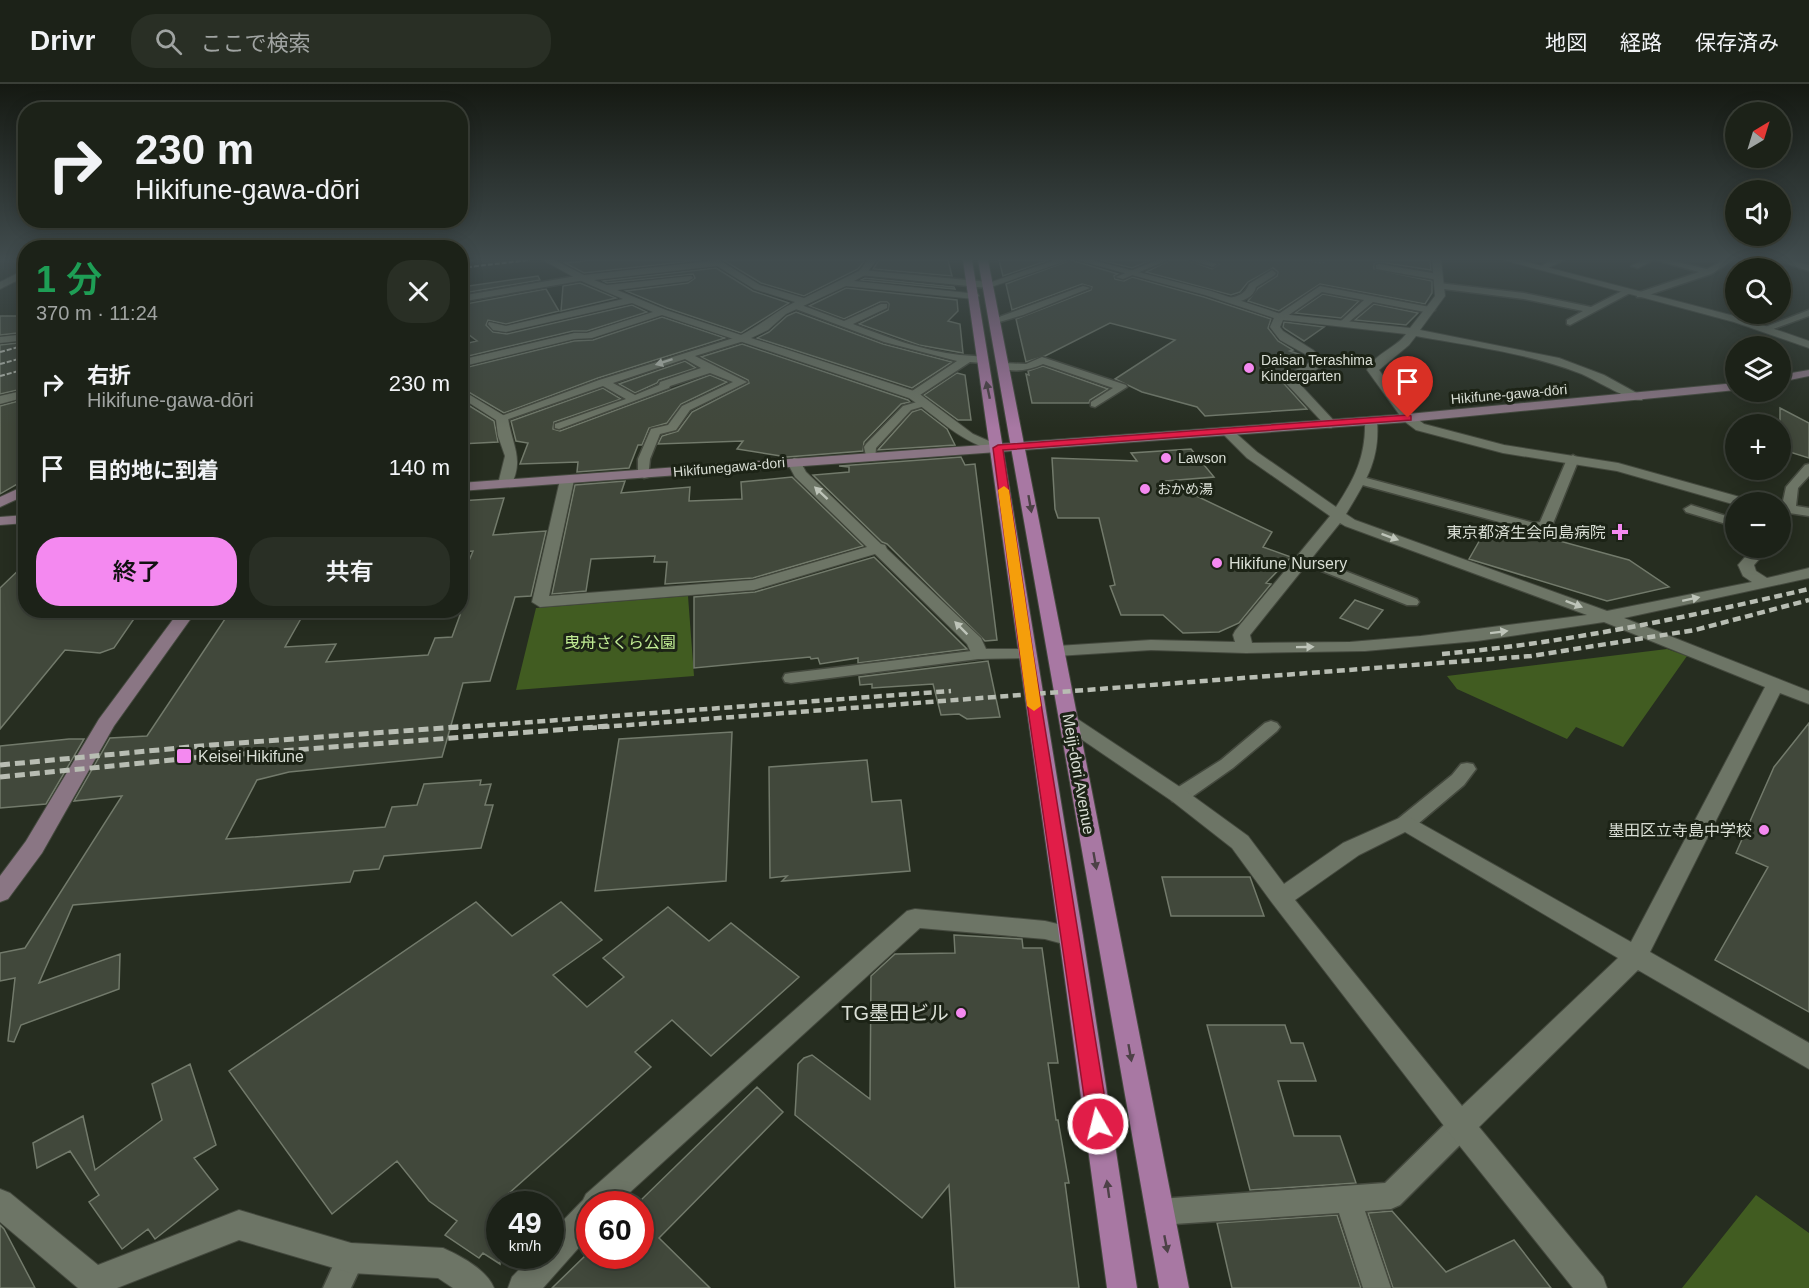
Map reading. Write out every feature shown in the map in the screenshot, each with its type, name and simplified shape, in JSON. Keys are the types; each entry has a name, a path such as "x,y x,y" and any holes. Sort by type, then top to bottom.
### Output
{"main road":[{"name":"Meiji-dori Avenue","path":"976,316 1122,1288"},
{"name":"Meiji-dori Avenue","path":"995,316 1174,1288"}],"street":[{"path":"493,324 497,328 506,329 562,316"},
{"path":"468,362 574,336 588,336 649,316"},
{"path":"674,316 914,395 968,437 998,448"},
{"path":"740,339 764,328 777,316"},
{"path":"1426,316 1405,343 1375,365 1373,370 1408,418 1420,427 1464,440 1618,467 1725,497"},
{"path":"1718,316 1765,329 1809,345"},
{"path":"1331,424 1290,381 1290,376 1312,368 1318,362 1308,351 1278,334 1275,327 1280,317 1414,332 1555,360 1600,377 1638,397"},
{"path":"0,340 18,338"},
{"path":"1791,377 1809,373"},
{"name":"Hikifune-gawa-dōri","path":"998,448 1408,418 1725,387"},
{"path":"0,400 18,395"},
{"path":"468,397 502,418 504,436 512,456 505,484"},
{"path":"1246,648 1241,635 1304,559 1359,480 1371,444 1371,421"},
{"path":"1226,431 1251,455 1350,523 1607,617 1809,698"},
{"name":"Hikifunegawa-dori","path":"468,486 998,448"},
{"path":"794,462 800,474 880,548 975,642 980,655 1026,654"},
{"path":"567,480 540,602 754,585 880,548"},
{"path":"0,503 18,493"},
{"path":"0,521 18,520"},
{"path":"1752,558 1746,565 1749,573 1765,584"},
{"path":"1057,651 1151,645 1246,648 1363,646 1470,636 1607,617 1809,573"},
{"path":"0,893 34,848 106,723 183,618"},
{"path":"1461,1126 1636,956 1775,685"},
{"path":"1069,722 1179,796 1240,842 1281,898 1592,1288"},
{"path":"1281,898 1351,849 1406,823 1809,1057"},
{"path":"610,1191 915,918 1045,930 1071,936"},
{"path":"0,1203 94,1281 239,1225 351,1258 443,1263 478,1288"},
{"path":"523,1288 576,1228"}],"lane":[{"path":"827,316 876,336 966,360 982,360"},
{"path":"845,324 862,316"},
{"path":"996,320 1009,316"},
{"path":"1344,323 1352,316"},
{"path":"1570,322 1580,316"},
{"path":"1765,329 1800,316"},
{"path":"502,418 603,382 740,339"},
{"path":"644,474 644,459 655,431 672,428 686,408 742,382 710,369 686,355"},
{"path":"914,395 966,360"},
{"path":"1004,366 1028,367 1042,360 1122,387 1095,404"},
{"path":"559,426 634,399 664,384 710,369"},
{"path":"603,382 634,399"},
{"path":"871,457 870,447 898,417 907,408 924,403"},
{"path":"1359,480 1534,527 1545,526 1573,459"},
{"path":"1790,492 1792,487 1809,468"},
{"path":"1691,509 1725,520"},
{"path":"1791,510 1809,512"},
{"path":"1304,559 1412,602"},
{"path":"791,678 980,655"},
{"path":"1179,796 1227,764 1271,727"},
{"path":"1406,823 1458,780 1467,769"},
{"path":"1159,1212 1390,1196 1461,1126"},
{"path":"1348,1199 1377,1288"},
{"path":"337,1288 351,1258"}],"green space":[{"name":"曳舟さくら公園","path":"688,596 694,676 516,690 536,608"},
{"path":"1667,649 1687,656 1623,747 1576,727 1567,739 1457,689 1447,676"},
{"path":"1756,1195 1809,1233 1809,1288 1682,1288"}],"building":[{"path":"0,316 18,316 18,333 0,335"},
{"path":"468,316 538,316 506,324 488,320 486,325 493,332 507,334 584,316 634,316 587,331 573,331 468,356 468,343 477,341 468,334"},
{"path":"691,316 768,316 741,333"},
{"path":"787,316 807,316 883,344 952,362 912,388 757,338 769,332"},
{"path":"875,316 953,316 948,321 960,324 963,353 919,345 859,324"},
{"path":"1023,316 1262,316 1271,319 1268,328 1278,341 1293,350 1290,351 1304,356 1278,377 1307,409 1205,416 1197,407 1142,392 1115,379 1175,340 1110,323 1045,356 1026,362 1016,319"},
{"path":"1360,316 1415,316 1406,325 1355,320"},
{"path":"662,317 725,338 598,378 504,413 468,392 468,367 574,341 593,340"},
{"path":"1284,322 1324,327 1304,341 1285,329"},
{"path":"18,343 18,390 0,394 0,345"},
{"path":"742,344 910,402 901,404 864,442 863,451 787,457 737,449 743,441 658,444 662,436 678,431 692,412 749,383 748,380 701,357"},
{"path":"685,361 696,368 659,380 635,393 619,384"},
{"path":"1043,366 1108,389 1090,400 1089,403 1032,403 1026,374 1029,375 1028,371"},
{"path":"957,373 965,375 971,420 958,420 924,395"},
{"path":"710,375 727,382 681,404 667,423 649,428 642,445 638,445 629,468 577,472 578,462 520,464 528,443 516,441 511,421 603,388 621,399 554,422 553,429 560,431"},
{"path":"18,401 18,484 0,494 0,406"},
{"path":"468,405 494,421 498,442 468,444"},
{"path":"1780,408 1809,423 1809,458 1791,452 1791,414 1780,414"},
{"path":"921,409 947,429 955,445 878,450 912,412"},
{"path":"1191,449 1214,477 1165,481 1272,532 1263,547 1291,557 1266,583 1271,584 1239,623 1219,632 1183,633 1163,615 1121,615 1110,586 1115,585 1099,518 1058,518 1055,509 1052,458 1137,461 1131,453"},
{"path":"961,457 965,465 975,464 997,640 985,641 813,475 849,472 849,467 839,466"},
{"path":"792,477 863,546 753,578 665,584 667,562 654,562 655,556 591,559 586,591 552,594 575,485 625,481 621,493 690,487 689,501 742,499 741,482"},
{"path":"504,498 493,535 546,531 531,596 515,597 490,681 463,683 442,757 289,772 257,780 226,839 385,827 392,807 417,805 424,784 481,780 480,785 491,784 485,805 493,805 481,848 384,856 379,869 354,871 350,882 73,905 39,983 120,954 119,989 21,1025 14,1042 8,1041 15,978 0,981 0,953 25,948 122,796 74,801 110,738 147,736 226,618 301,618 285,647 336,644 326,662 428,655 435,638 452,637 459,618 468,618 468,563 473,551 468,551 468,500"},
{"path":"1501,525 1629,560 1669,587 1607,601 1469,559 1485,531 1497,534"},
{"path":"874,557 967,649 858,663 858,658 820,664 818,658 811,659 810,657 694,668 694,597 755,592"},
{"path":"18,571 18,618 135,618 114,648 100,653 65,650 0,729 0,588"},
{"path":"1355,600 1383,610 1368,629 1340,618"},
{"path":"988,661 1000,717 967,719 959,714 941,715 933,684 872,688 872,684 860,685 859,677"},
{"path":"1809,723 1809,1012 1715,960 1768,867 1736,853 1774,767"},
{"path":"732,732 726,881 595,891 619,739"},
{"path":"84,739 46,804 0,808 0,746"},
{"path":"867,760 872,802 901,800 910,871 782,881 787,876 770,878 769,767"},
{"path":"1162,877 1250,877 1264,916 1171,916"},
{"path":"476,902 512,936 561,902 602,940 553,975 587,1007 624,977 603,958 668,907 709,941 731,923 799,977 711,1056 672,1020 635,1052 651,1067 511,1191 486,1191 486,1255 483,1253 479,1258 445,1235 457,1221 429,1201 397,1161 332,1214 229,1071"},
{"path":"954,935 1022,939 1023,948 1042,948 1058,1063 1048,1063 1056,1120 1058,1120 1069,1183 1065,1183 1079,1288 955,1288 949,1185 922,1218 795,1115 798,1064 804,1058 812,1055 870,1099 871,976 895,954 955,953"},
{"path":"1207,1025 1285,1025 1291,1043 1303,1043 1316,1081 1278,1081 1294,1136 1340,1136 1356,1183 1250,1190"},
{"path":"190,1064 216,1145 194,1158 218,1189 155,1239 148,1229 122,1249 89,1202 99,1195 70,1151 37,1168 33,1143 83,1116 95,1170 162,1120 152,1084"},
{"path":"757,1087 783,1112 659,1238 710,1288 552,1288 576,1265 576,1269 654,1269 654,1191 650,1191"},
{"path":"1392,1211 1446,1272 1514,1240 1551,1288 1393,1288 1368,1213"},
{"path":"1337,1215 1361,1288 1232,1288 1217,1223"},
{"path":"0,1225 4,1229 35,1288 0,1288"}],"railway":[{"path":"0,352 18,347"},
{"path":"0,364 18,359"},
{"path":"0,376 18,371"},
{"path":"1442,654 1581,636 1809,589"},
{"path":"589,728 1531,656 1695,630 1809,600"},
{"path":"450,728 951,691"},
{"path":"0,765 211,745 470,726"},
{"path":"0,777 202,757 609,726"}],"slow traffic":[{"path":"1004,490 1034,706"}],"place":[{"name":"Daisan Terashima Kindergarten","path":"1249,368"},
{"name":"Lawson","path":"1166,458"},
{"name":"おかめ湯","path":"1145,489"},
{"name":"東京都済生会向島病院","path":"1620,532"},
{"name":"Hikifune Nursery","path":"1217,563"},
{"name":"Keisei Hikifune","path":"184,756"},
{"name":"墨田区立寺島中学校","path":"1764,830"},
{"name":"TG墨田ビル","path":"961,1013"}],"route":[{"path":"1098,1124 1026,654 998,448 1408,418"}]}
